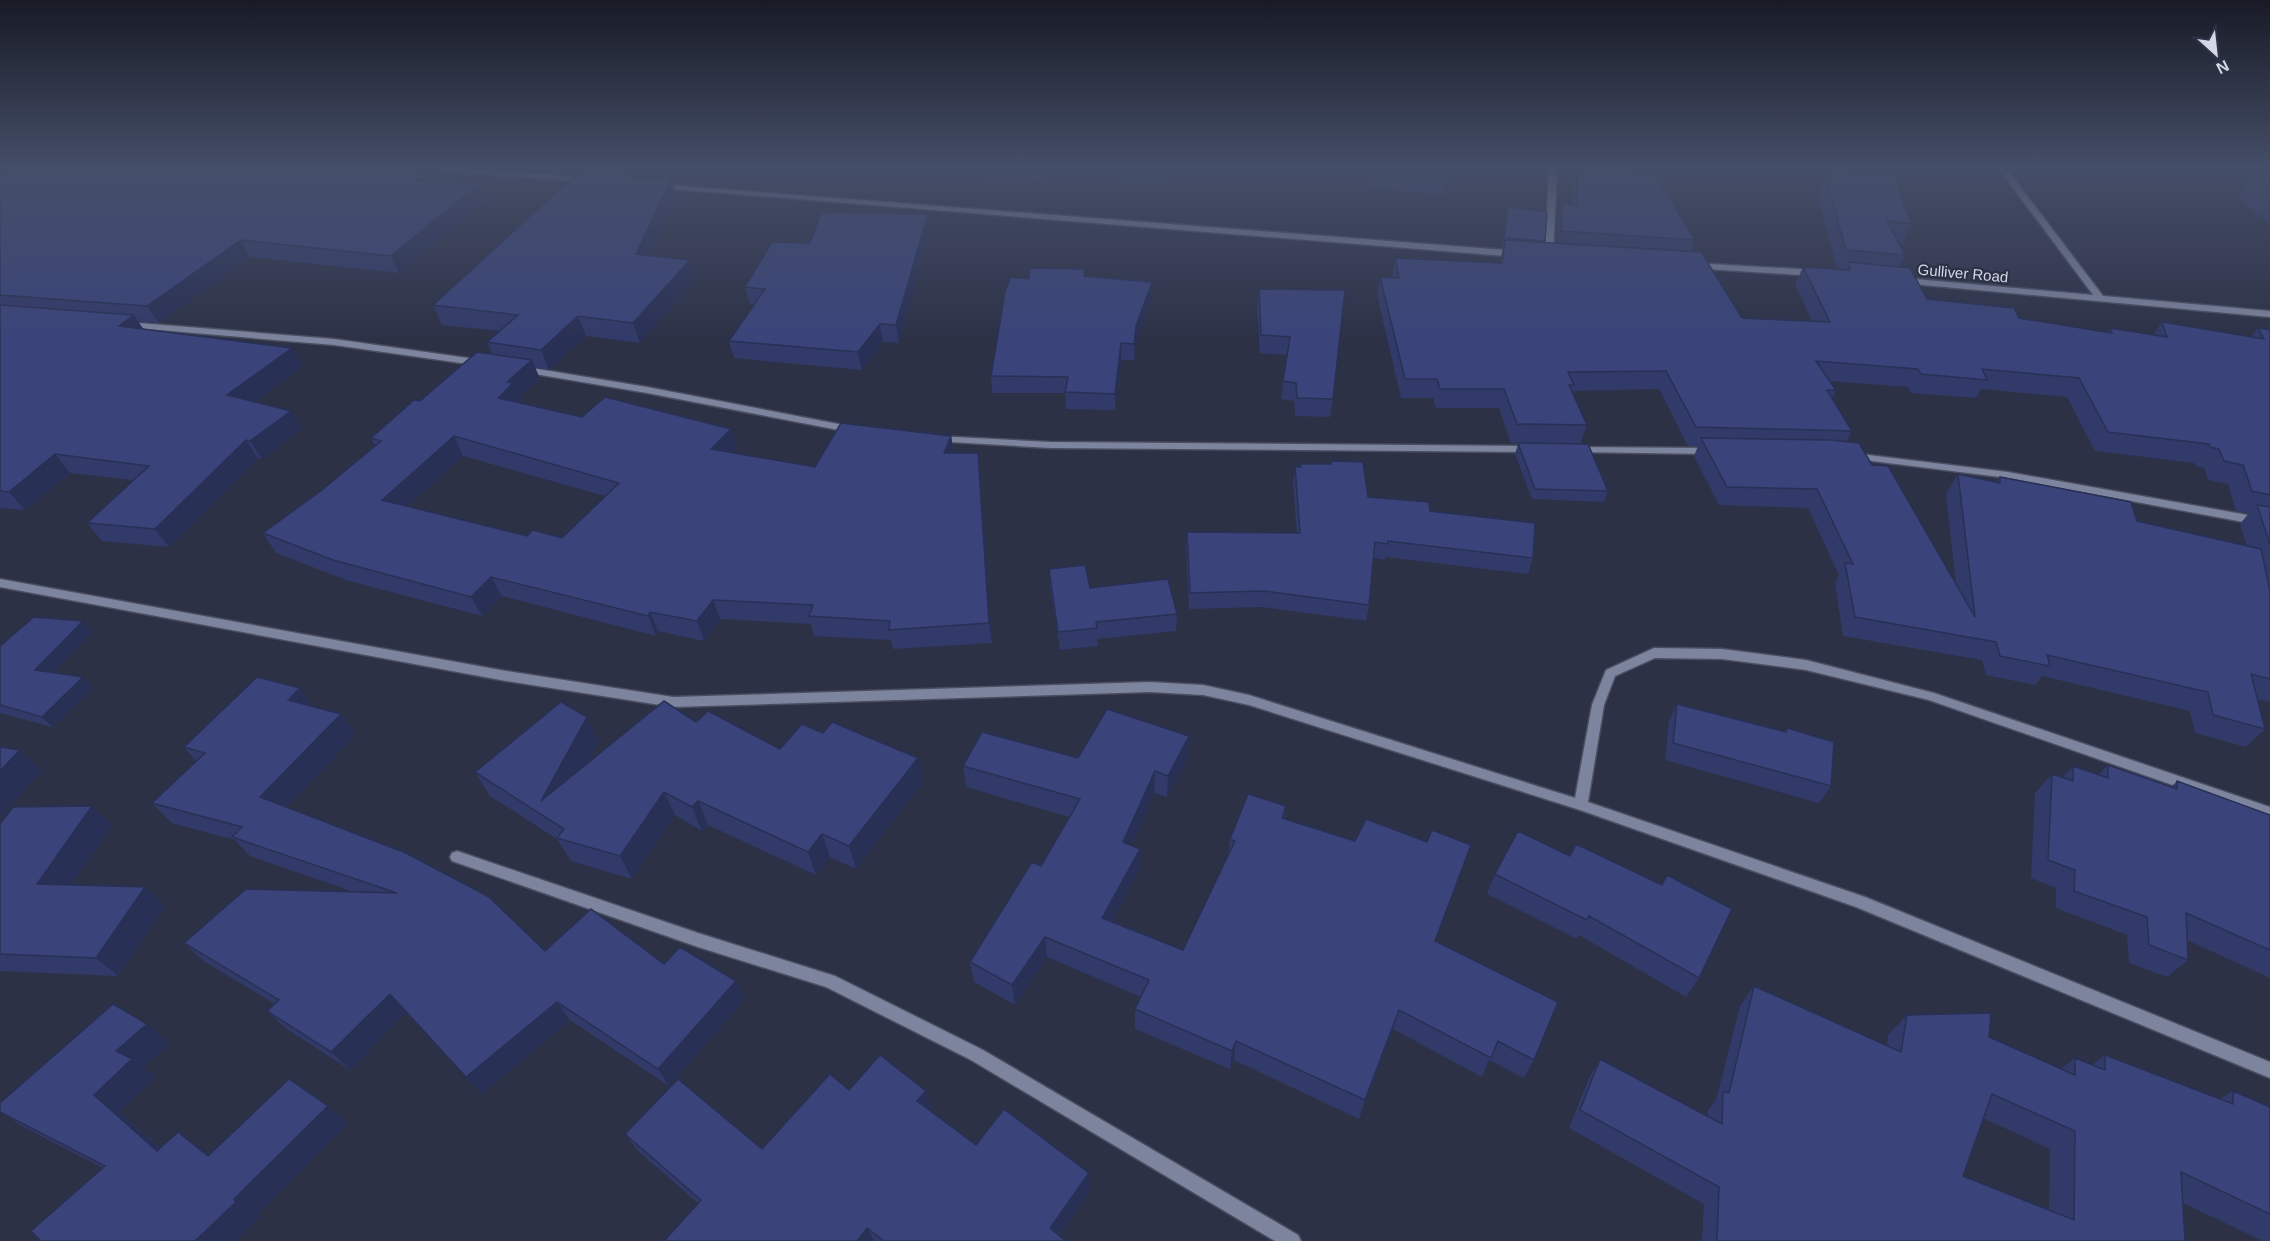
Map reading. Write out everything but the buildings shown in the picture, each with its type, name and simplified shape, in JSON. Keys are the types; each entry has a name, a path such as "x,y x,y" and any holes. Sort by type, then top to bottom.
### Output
{"street":[{"path":"1161,226 1527,255"},
{"path":"1550,256 1551,226"},
{"path":"2046,226 2100,298"},
{"path":"1538,256 1561,257"},
{"path":"1689,265 1828,274"},
{"name":"Gulliver Road","path":"1899,281 2270,314"},
{"path":"111,324 334,342 495,365"},
{"path":"506,367 647,390 864,431"},
{"path":"927,438 1050,445 1546,449"},
{"path":"1558,449 1726,452"},
{"path":"1843,455 2008,475 2270,523"},
{"path":"0,583 506,676 673,702 1150,687 1203,690 1249,700 1581,805 1860,902 2270,1070"},
{"path":"1581,805 1598,705 1610,673 1654,653 1722,654 1806,665 1930,696 2270,813"},
{"path":"457,857 698,940 830,981 977,1055 1292,1241"}]}
